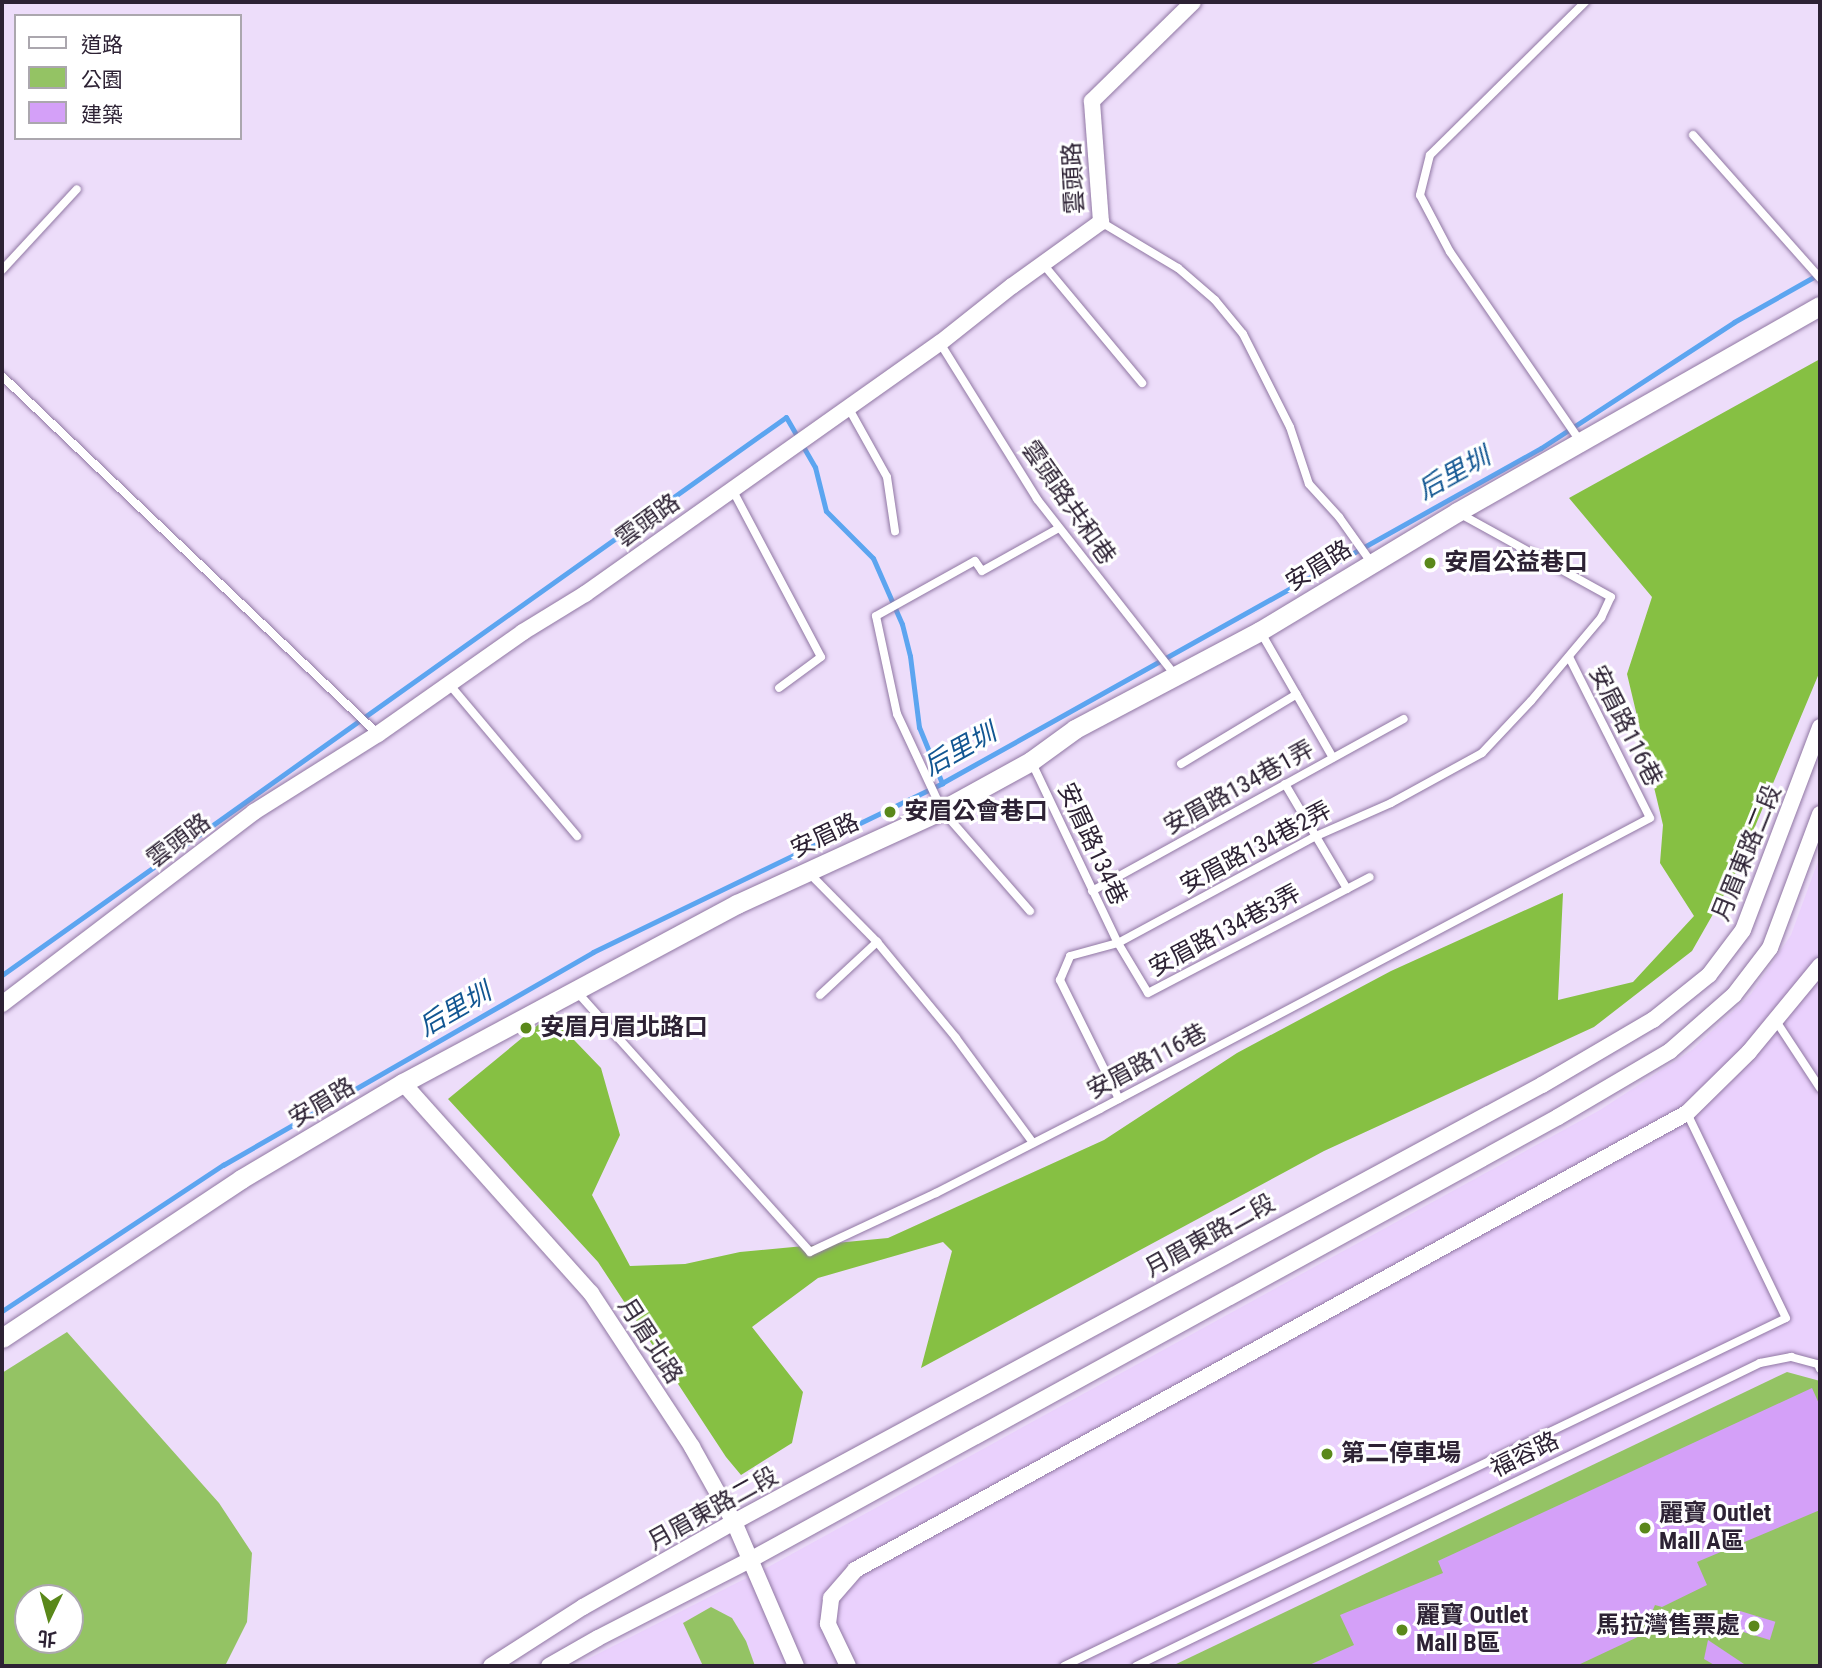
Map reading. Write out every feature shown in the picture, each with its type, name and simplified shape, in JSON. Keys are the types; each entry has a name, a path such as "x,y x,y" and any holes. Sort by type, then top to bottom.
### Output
{"street":[{"name":"雲頭路","path":"2,1004 254,812 378,734 523,632 585,594 940,343 1101,222 1092,101 1193,2"},
{"name":"安眉路","path":"2,1338 241,1179 403,1083 737,904 942,810 1031,761 1074,729 1260,631 1457,512 1820,306"},
{"name":"月眉東路二段","path":"491,1666 583,1607 734,1522 1542,1085 1653,1020 1709,975 1744,930 1820,727"},
{"path":"549,1666 750,1560 1558,1117 1670,1051 1734,995 1770,948 1820,814"},
{"path":"848,1666 828,1624 831,1598 855,1570 1688,1113 1776,1021 1820,966"},
{"name":"月眉北路","path":"403,1083 591,1293 692,1447 734,1522 796,1666"}],"lane":[{"path":"1580,441 1450,252 1420,195 1430,155 1585,2"},
{"path":"1693,135 1820,278"},
{"path":"2,270 77,189"},
{"path":"1101,222 1178,268 1215,300 1243,334 1290,427 1309,484 1339,517 1371,562"},
{"path":"1043,264 1142,383"},
{"name":"雲頭路共和巷","path":"940,343 1037,499 1175,677"},
{"path":"2,376 378,734"},
{"path":"848,407 887,477 895,531"},
{"path":"732,489 821,657 779,688"},
{"path":"1457,512 1611,597 1601,618 1569,657"},
{"path":"1030,911 942,810 897,714 876,616 975,561 982,571 1059,528"},
{"path":"1260,631 1333,758"},
{"name":"安眉路134巷2弄","path":"1119,1099 1060,980 1070,956 1118,943 1314,837 1391,803 1482,753 1569,657"},
{"name":"安眉路116巷","path":"576,991 810,1252 1119,1099 1650,818 1569,657"},
{"path":"449,684 576,836"},
{"path":"1181,764 1297,694"},
{"name":"安眉路134巷1弄","path":"1092,891 1404,719"},
{"name":"安眉路134巷","path":"1031,761 1118,943"},
{"path":"1285,784 1347,889"},
{"path":"807,871 877,942 956,1038 1033,1143"},
{"name":"安眉路134巷3弄","path":"1118,943 1148,993 1370,877"},
{"path":"820,995 877,942"},
{"path":"1776,1021 1820,1088"},
{"path":"1064,1666 1786,1318 1688,1113"},
{"name":"福容路","path":"1136,1666 1760,1363 1791,1357 1818,1364 1820,1368"}],"shaded area":[{"path":"1820,856 1820,1666 574,1666 770,1566 1600,1110 1692,1050 1751,994 1791,935"}],"green space":[{"path":"1820,359 1820,671 1733,879 1692,951 1594,1027 1324,1151 921,1368 952,1251 943,1242 818,1278 752,1327 803,1392 792,1443 741,1475 726,1457 598,1262 448,1099 550,1015 601,1068 620,1135 592,1195 630,1266 685,1264 740,1252 888,1238 1104,1140 1237,1053 1391,971 1563,893 1558,1000 1633,982 1694,916 1660,863 1663,825 1627,674 1652,597 1569,498"},
{"path":"67,1332 219,1503 252,1553 247,1622 225,1666 2,1666 2,1373"},
{"path":"1787,1372 1820,1381 1820,1666 1172,1666"},
{"path":"711,1607 732,1618 746,1641 755,1666 703,1666 683,1623"}],"building":[{"name":"麗寶 Outlet Mall A區","path":"1812,1388 1820,1406 1820,1510 1697,1562 1707,1585 1662,1607 1655,1605 1652,1612 1636,1619 1642,1635 1576,1666 1307,1666 1354,1645 1340,1615 1443,1573 1438,1561"},
{"name":"馬拉灣售票處","path":"1740,1611 1775,1622 1770,1640 1734,1629"},
{"path":"1708,1640 1747,1666 1716,1666 1704,1659"}],"waterway":[{"name":"后里圳","path":"2,1311 223,1165 593,952 942,783 1541,448 1734,322 1817,275"},
{"path":"2,975 786,417 815,467 826,511 873,558 902,624 910,656 919,727 942,783"}],"place":[{"name":"安眉公益巷口","path":"1430,563"},
{"name":"安眉公會巷口","path":"890,812"},
{"name":"安眉月眉北路口","path":"526,1028"},
{"name":"第二停車場","path":"1327,1454"},
{"name":"麗寶 Outlet Mall A區","path":"1645,1528"},
{"name":"馬拉灣售票處","path":"1754,1626"},
{"name":"麗寶 Outlet Mall B區","path":"1402,1630"}]}
